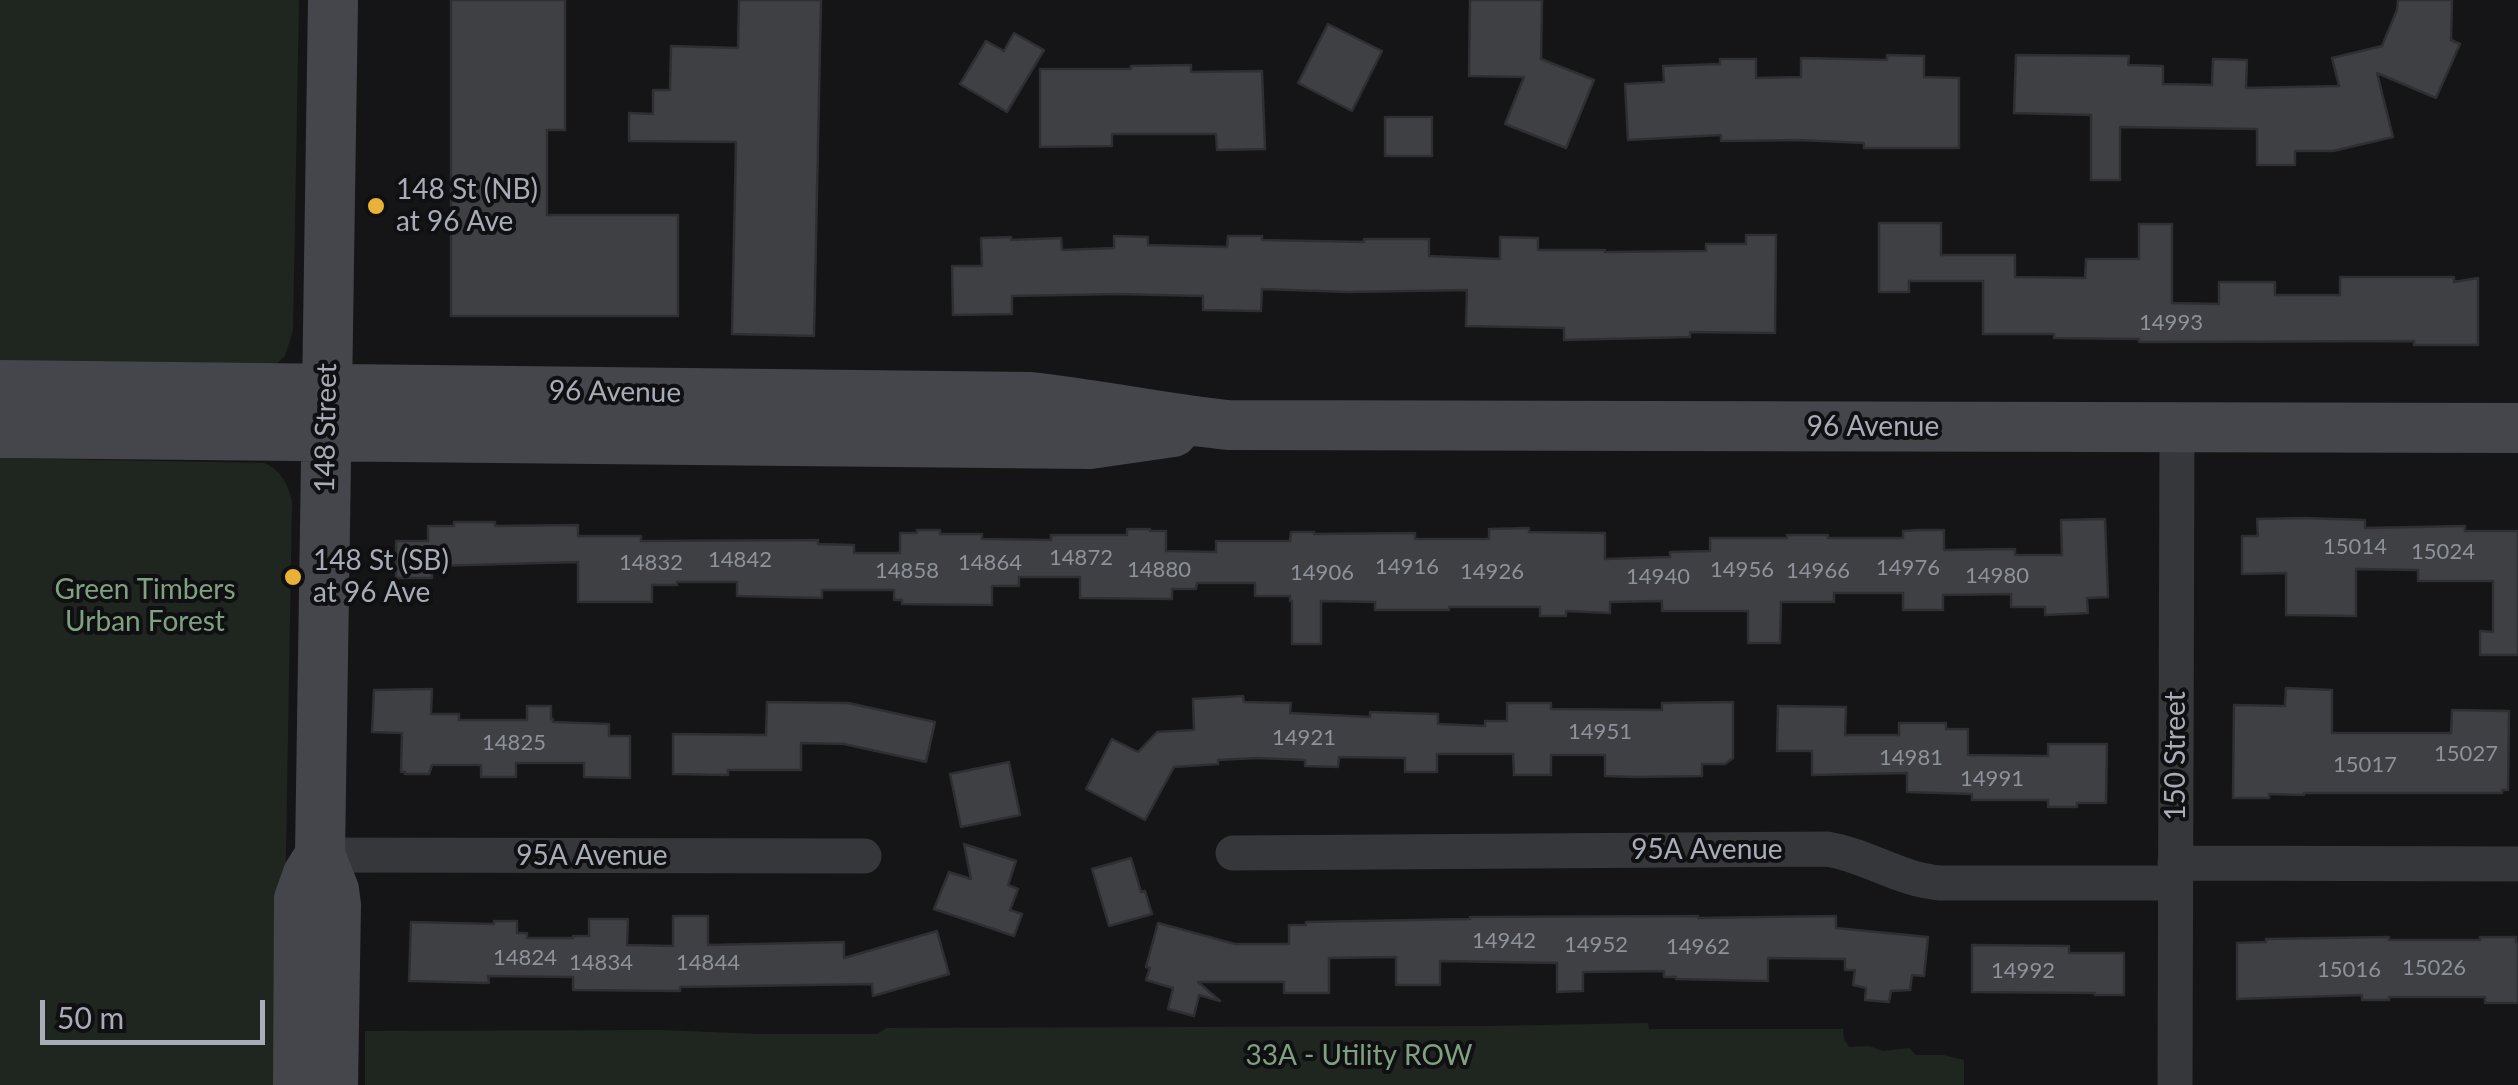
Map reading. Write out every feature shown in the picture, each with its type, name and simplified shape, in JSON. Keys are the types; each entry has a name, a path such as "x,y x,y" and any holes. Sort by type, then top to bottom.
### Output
{"main road":[{"name":"148 Street","path":"332,1085 336,905 320,855 333,0"},
{"name":"96 Avenue","path":"0,385 327,413"},
{"name":"96 Avenue","path":"0,432 327,413 1030,398 1228,425 2518,428"},
{"name":"148 Street","path":"298,1085 299,899 320,855"}],"street":[{"name":"150 Street","path":"2174,1085 2177,428"},
{"name":"95A Avenue","path":"1233,853 1827,849 1850,853 1918,880 1940,882 2518,864"},
{"name":"95A Avenue","path":"320,855 864,856"}],"green space":[{"path":"0,0 299,0 293,330 285,356 276,364 0,368"},
{"name":"Green Timbers Urban Forest","path":"0,458 264,463 279,473 288,489 292,501 282,1085 0,1085"},
{"name":"33A - Utility ROW","path":"1648,1023 1649,1029 1843,1029 1849,1047 1869,1046 1883,1051 1909,1048 1916,1055 1964,1060 1964,1085 365,1085 365,1031 877,1034 886,1028"}],"building":[{"path":"451,0 565,0 565,130 547,130 547,215 678,215 678,316 451,316"},
{"path":"739,0 821,0 814,336 732,334 736,142 629,141 629,113 653,114 653,90 670,90 671,46 738,48"},
{"path":"1470,0 1542,0 1541,59 1594,80 1566,148 1505,124 1524,77 1469,76"},
{"path":"2398,0 2452,0 2451,40 2460,44 2436,98 2377,73 2393,137 2333,151 2295,151 2295,165 2257,165 2257,129 2120,127 2120,180 2091,180 2091,115 2014,113 2016,55 2129,56 2128,65 2163,66 2163,84 2212,85 2213,59 2247,60 2246,88 2339,86 2332,58 2382,46"},
{"path":"1328,24 1382,51 1352,111 1298,83"},
{"path":"1014,33 1044,50 1007,112 960,84 986,41 1004,51"},
{"path":"1887,55 1924,56 1924,77 1959,78 1959,148 1864,148 1864,143 1799,140 1721,141 1721,135 1628,140 1625,84 1664,82 1663,66 1756,59 1756,78 1801,77 1801,58 1887,60"},
{"path":"1191,65 1191,72 1262,71 1265,149 1217,150 1216,134 1112,134 1112,146 1040,147 1040,69"},
{"path":"1385,117 1432,117 1432,156 1385,156"},
{"path":"1879,223 1941,223 1941,255 2015,255 2015,277 2085,278 2086,259 2139,259 2139,224 2172,224 2172,303 2219,304 2219,282 2275,282 2275,295 2340,295 2340,277 2454,277 2454,282 2478,278 2478,345 2414,345 2414,341 2139,342 2054,338 2054,334 1983,334 1983,281 1909,281 1909,292 1879,292"},
{"path":"1746,235 1776,235 1775,333 1690,332 1690,337 1564,340 1564,328 1466,326 1467,290 1262,289 1261,311 1203,310 1203,296 1012,296 1012,314 953,315 952,266 982,266 981,238 1061,238 1062,250 1114,248 1114,236 1148,237 1148,245 1227,247 1228,236 1364,242 1429,239 1429,256 1500,259 1500,237 1538,238 1538,250 1605,252 1706,251 1706,244 1746,244"},
{"path":"2105,519 2108,597 2087,598 2088,613 2045,615 2045,607 2011,607 2011,594 1943,595 1943,610 1903,610 1903,593 1834,593 1834,602 1781,602 1780,643 1748,643 1748,611 1662,611 1662,601 1610,602 1610,613 1566,611 1566,616 1540,616 1540,607 1375,610 1375,602 1321,601 1321,644 1292,644 1290,596 1255,596 1255,583 1197,583 1196,589 1172,589 1172,599 1080,598 1080,577 1019,577 1019,586 992,586 992,605 902,604 902,600 894,600 894,590 822,590 822,598 737,596 737,582 652,585 652,602 578,602 578,562 432,566 432,578 396,578 396,541 428,541 428,526 454,526 454,522 495,522 495,526 578,525 578,536 641,536 641,541 818,540 818,544 854,545 854,553 900,553 900,533 917,530 982,534 982,539 1051,540 1051,535 1127,535 1127,529 1150,529 1166,531 1166,551 1216,552 1216,541 1290,541 1291,532 1415,533 1415,539 1489,539 1489,529 1529,528 1529,532 1605,533 1605,559 1710,551 1710,538 1903,538 1903,531 1919,530 1944,530 1944,550 2015,549 2015,555 2062,555 2061,520"},
{"path":"2257,519 2365,520 2365,528 2465,526 2465,531 2518,531 2518,655 2480,655 2480,631 2493,632 2493,581 2418,581 2418,570 2356,569 2356,616 2286,615 2286,573 2242,574 2242,536 2258,536"},
{"path":"2286,688 2332,690 2332,733 2451,733 2452,710 2509,711 2508,790 2233,798 2234,705 2285,706"},
{"path":"432,689 431,714 459,714 459,720 527,720 527,706 551,706 553,722 609,724 609,736 630,736 630,778 584,777 584,763 516,763 516,777 481,777 481,765 432,765 429,774 405,774 401,772 402,733 372,732 374,690"},
{"path":"1243,696 1244,702 1291,703 1290,713 1370,717 1370,712 1438,714 1438,724 1485,726 1485,721 1507,721 1507,703 1551,703 1551,709 1662,710 1662,703 1733,702 1733,758 1725,764 1702,764 1702,776 1637,777 1605,776 1605,755 1551,755 1551,775 1514,775 1513,754 1437,754 1437,772 1405,772 1405,758 1339,757 1338,767 1305,766 1305,760 1218,760 1218,764 1174,767 1145,820 1086,789 1112,739 1138,752 1157,732 1194,730 1193,699"},
{"path":"767,702 848,703 935,722 926,762 844,744 801,743 801,770 673,774 673,734 766,735"},
{"path":"1778,706 1846,707 1845,735 1899,735 1899,723 1946,723 1946,729 1968,729 1968,755 2048,756 2048,744 2107,744 2106,803 2048,807 2048,800 1972,800 1972,794 1907,792 1907,773 1812,775 1812,751 1777,751"},
{"path":"1009,762 1020,815 961,827 950,774"},
{"path":"964,844 1016,861 1008,885 1018,889 1010,910 1022,914 1014,936 934,909 949,872 971,879"},
{"path":"1131,858 1152,914 1109,926 1092,869"},
{"path":"673,916 708,916 708,945 844,942 844,958 937,931 949,974 873,996 872,984 680,987 680,991 573,990 573,977 488,976 489,983 409,981 411,922 517,921 517,933 527,933 527,938 573,938 589,936 589,919 628,919 627,945 673,946"},
{"path":"1836,916 1836,928 1928,937 1924,976 1912,975 1910,990 1891,991 1889,1002 1865,1000 1866,988 1853,985 1855,970 1845,970 1845,959 1768,958 1768,981 1676,979 1664,977 1664,971 1583,972 1583,991 1557,992 1557,963 1440,961 1440,985 1396,985 1396,957 1329,958 1329,993 1284,993 1284,982 1198,982 1220,1001 1199,995 1194,1016 1168,1009 1173,988 1146,980 1158,923 1235,944 1289,944 1289,925 1306,922"},
{"path":"2516,937 2518,1003 2485,1003 2485,997 2362,1000 2362,995 2237,999 2237,943"},
{"path":"1972,945 2069,946 2069,953 2124,953 2124,995 1972,992"}],"place":[{"name":"148 St (NB) at 96 Ave","path":"376,206"},
{"name":"148 St (SB) at 96 Ave","path":"293,577"}]}
